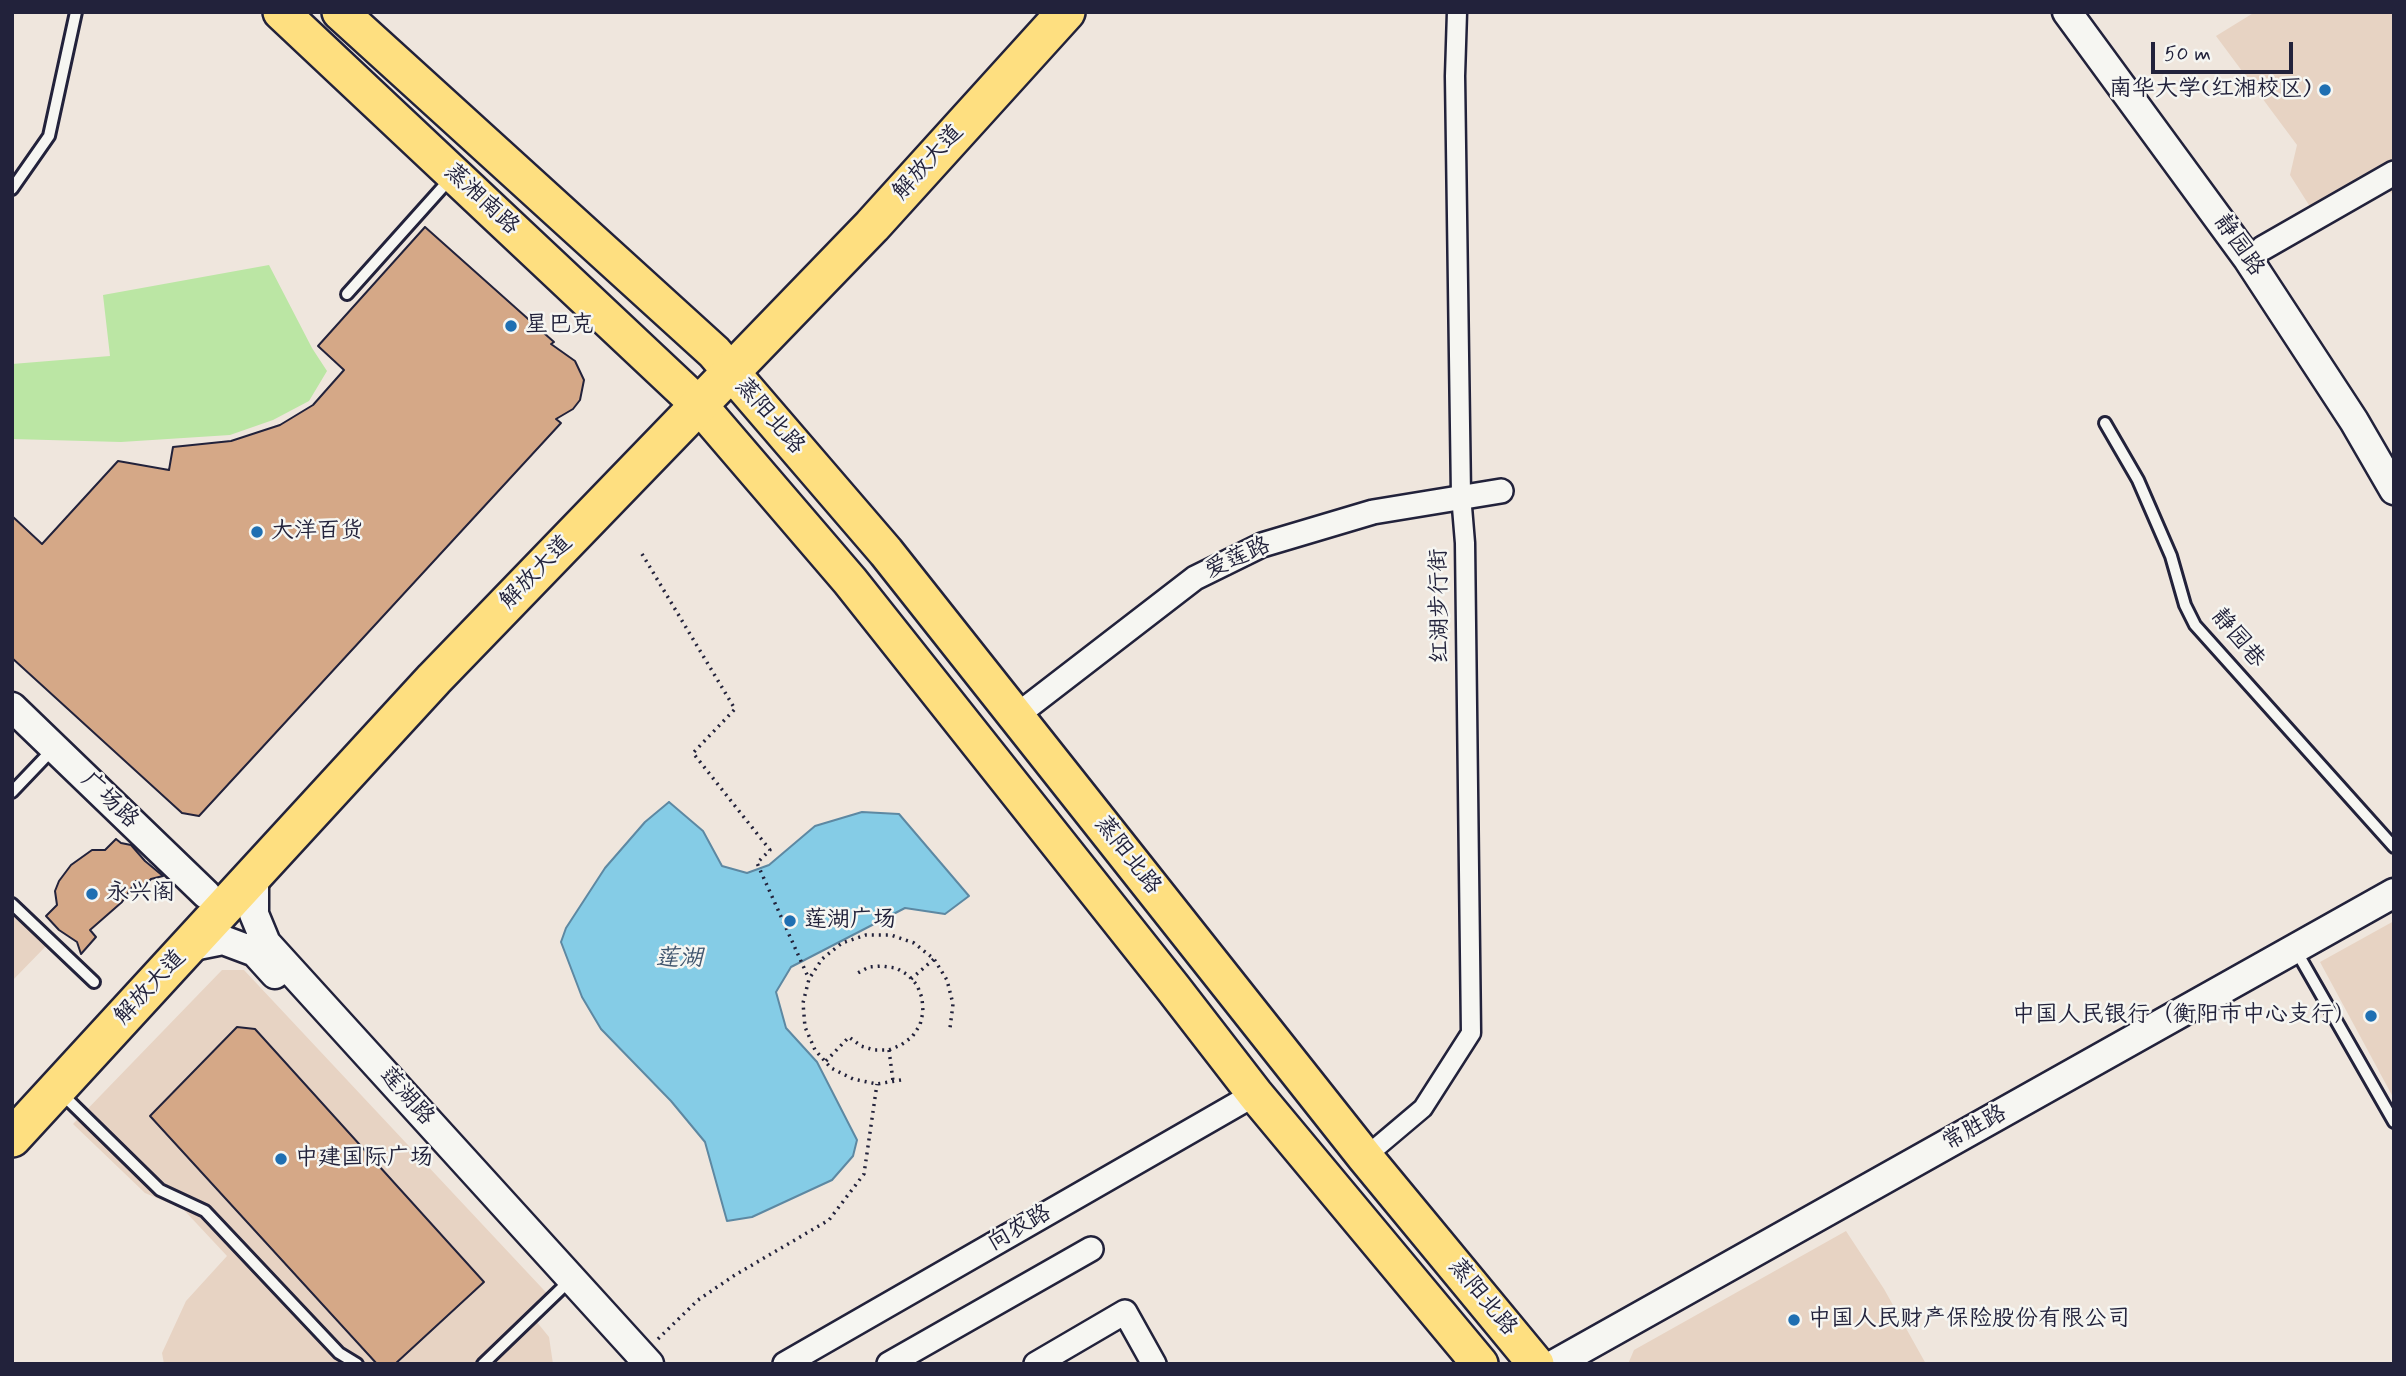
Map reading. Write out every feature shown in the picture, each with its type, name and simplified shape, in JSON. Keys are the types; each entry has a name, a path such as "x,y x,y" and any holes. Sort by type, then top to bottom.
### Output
{"highway":[{"name":"解放大道","path":"12,1102 206,894 722,362 1034,12"},
{"name":"解放大道","path":"722,362 872,226 1066,12"},
{"name":"解放大道","path":"12,1138 254,877 690,396"}],"main road":[{"name":"蒸湘南路","path":"281,12 690,396"},
{"name":"蒸湘南路","path":"340,12 722,362"},
{"name":"蒸阳北路","path":"722,362 886,552 1365,1157 1536,1364"},
{"name":"蒸阳北路","path":"690,396 850,581 1255,1094 1480,1364"}],"street":[{"name":"红湖步行街","path":"1365,1157 1423,1108 1471,1033 1465,543 1461,498 1454,76 1457,12"},
{"name":"静园路","path":"2067,12 2248,259 2354,421 2394,490"},
{"name":"静园路","path":"2087,12 2263,248 2369,411 2394,455"},
{"path":"2263,248 2394,173"},
{"name":"爱莲路","path":"1016,716 1195,578 1262,545 1373,512 1501,491"},
{"name":"广场路","path":"12,708 206,894"},
{"name":"莲湖路","path":"254,877 254,914 266,943 641,1361"},
{"name":"常胜路","path":"1555,1364 2394,893"},
{"name":"常胜路","path":"1583,1364 2394,910"},
{"name":"莲湖路","path":"188,947 223,940 255,952 562,1288 641,1361"},
{"name":"向农路","path":"785,1364 1255,1094"},
{"path":"889,1364 1091,1249"},
{"path":"1036,1364 1125,1312 1154,1364"}],"lane":[{"path":"12,190 50,136 76,12"},
{"path":"347,294 454,174"},
{"name":"静园巷","path":"2105,423 2138,480 2171,556 2185,605 2195,625 2394,847"},
{"path":"12,792 54,747"},
{"path":"12,904 94,982"},
{"path":"2302,961 2394,1122"},
{"path":"58,1089 160,1190 205,1210 340,1353 357,1364"},
{"path":"483,1364 562,1288"}],"path":[{"path":"642,554 735,709 693,753 770,850 757,863 809,979"},
{"path":"901,1080 877,1084 853,1079 831,1068 815,1050 805,1027 803,1003 809,979 822,959 842,943 866,935 891,935 914,943 934,958 947,979 953,1004 950,1028"},
{"path":"911,979 934,958"},
{"path":"825,1061 849,1037 867,1048 888,1050 912,1037 920,1025 922,998 917,985 911,979 896,968 882,966 869,967 856,974"},
{"path":"888,1050 893,1081"},
{"path":"641,1361 698,1300 829,1220 864,1174 877,1084"}],"shaded area":[{"name":"南华大学(红湘校区)","path":"2255,12 2394,12 2394,196 2385,186 2319,221 2290,175 2297,145 2216,36"},
{"path":"12,912 47,945 12,981"},
{"name":"中国人民银行（衡阳市中心支行）","path":"2394,921 2394,1099 2320,962"},
{"path":"222,970 244,970 556,1303 536,1321 549,1337 553,1364 164,1364 162,1353 186,1301 227,1256 183,1209 145,1193 73,1124"},
{"name":"中国人民财产保险股份有限公司","path":"1846,1231 1884,1289 1926,1364 1628,1364 1634,1350"}],"green space":[{"path":"269,265 312,348 327,371 309,401 273,420 230,435 121,442 12,439 12,364 110,356 103,295"}],"water":[{"name":"莲湖","path":"669,802 703,831 722,866 747,873 769,865 815,826 862,812 899,814 969,896 945,914 905,908 791,967 776,992 786,1028 817,1062 857,1140 853,1156 832,1180 752,1217 727,1221 705,1142 671,1101 601,1029 582,997 561,942 566,928 605,868 645,822"}],"building":[{"name":"大洋百货","path":"425,227 554,342 551,344 575,361 584,380 580,400 573,409 556,419 561,423 199,816 182,813 12,658 12,516 42,544 118,461 169,470 173,447 231,441 280,425 313,405 344,370 318,346"},
{"name":"永兴阁","path":"116,839 131,845 163,876 151,879 143,888 136,881 122,902 90,930 96,937 81,954 77,942 59,930 46,916 57,905 55,891 71,865 92,850 105,850"},
{"name":"中建国际广场","path":"237,1027 255,1029 484,1282 395,1364 377,1364 150,1116"}],"place":[{"name":"南华大学(红湘校区)","path":"2325,90"},
{"name":"星巴克","path":"511,326"},
{"name":"大洋百货","path":"257,532"},
{"name":"永兴阁","path":"92,894"},
{"name":"莲湖广场","path":"790,921"},
{"name":"中国人民银行（衡阳市中心支行）","path":"2371,1016"},
{"name":"中建国际广场","path":"281,1159"},
{"name":"中国人民财产保险股份有限公司","path":"1794,1320"}]}
